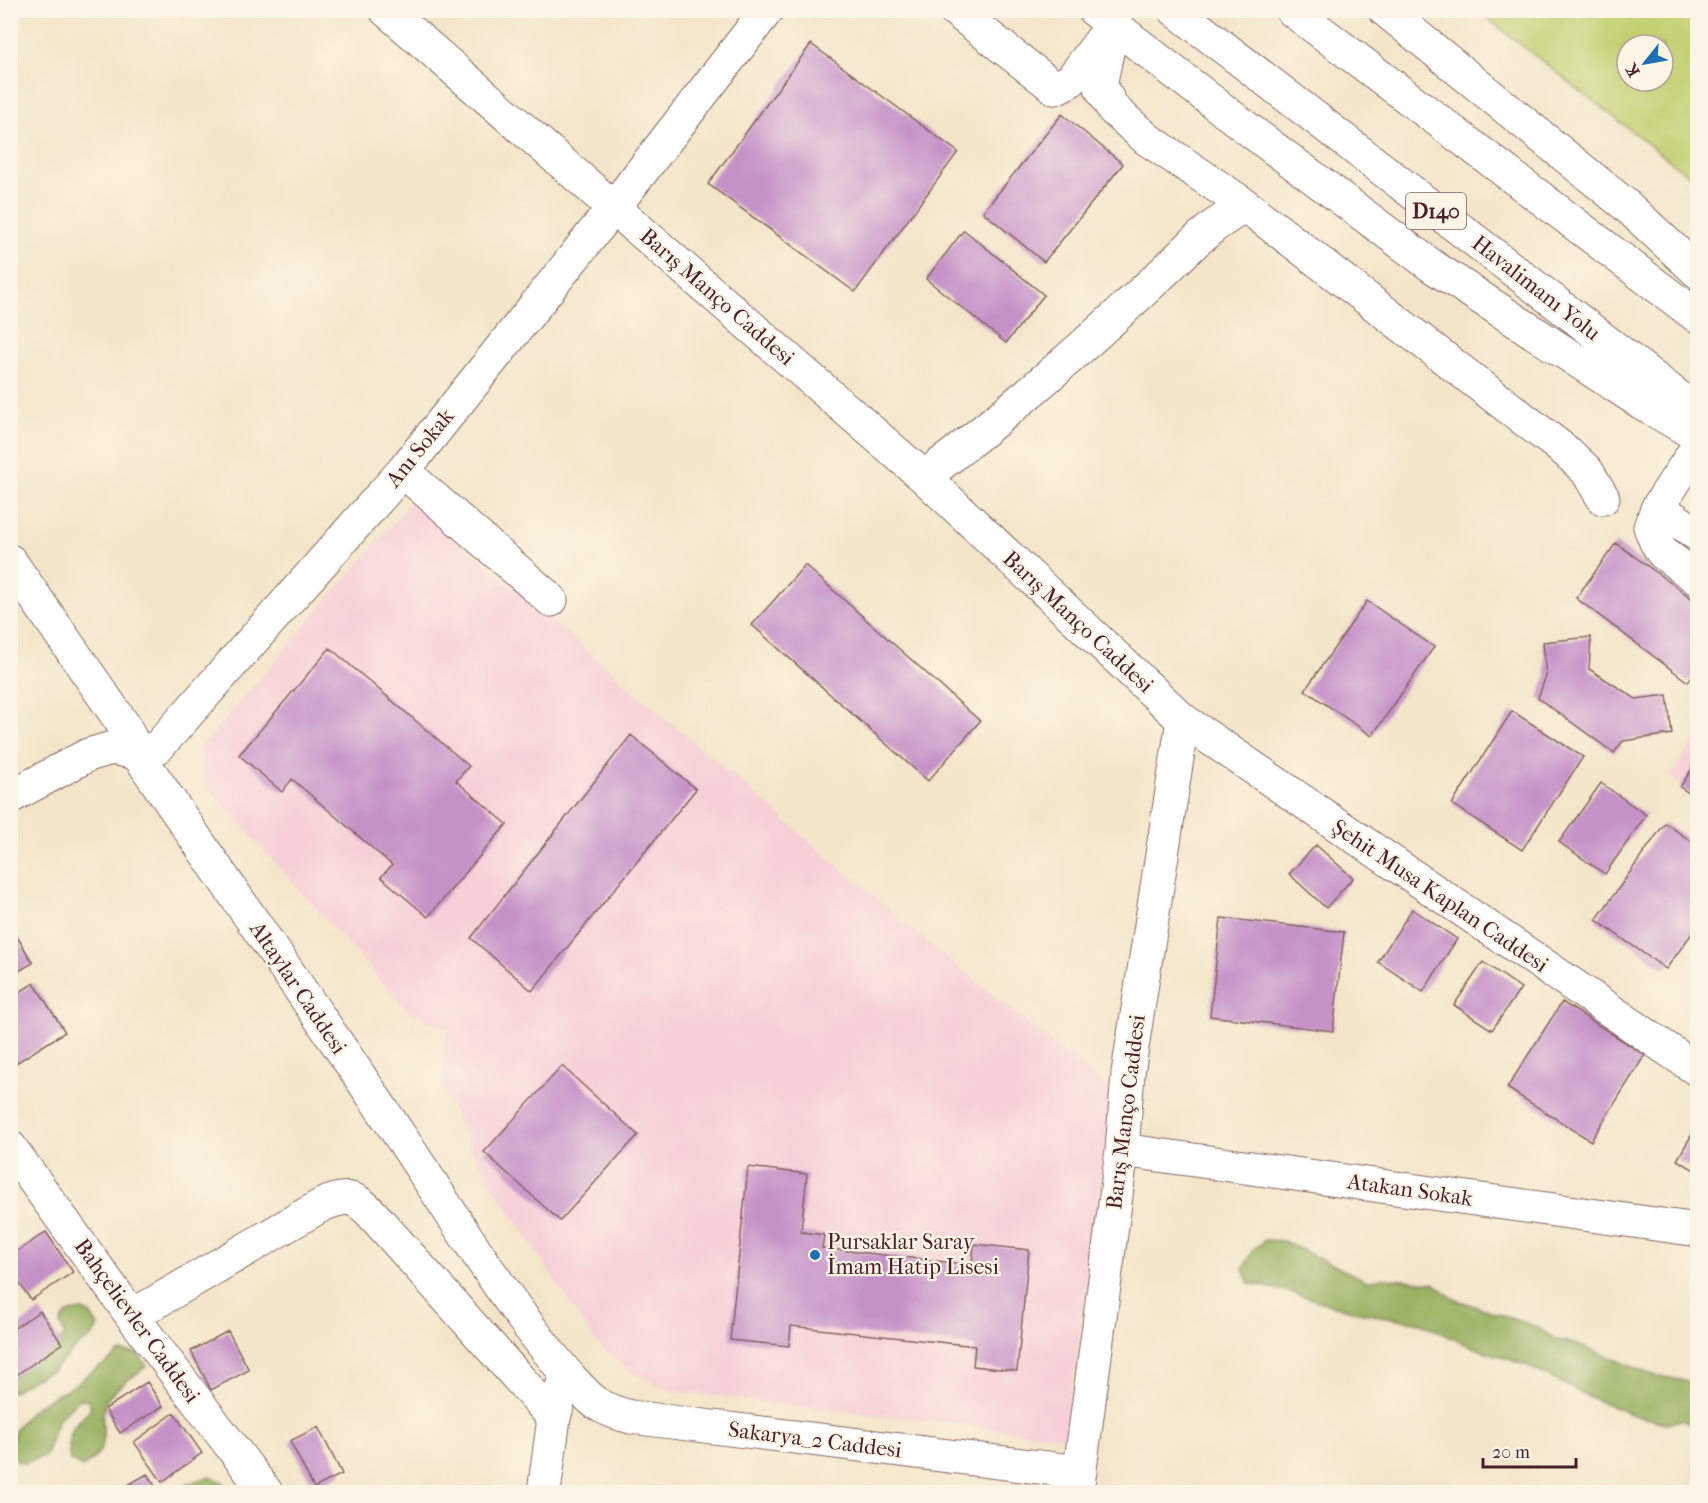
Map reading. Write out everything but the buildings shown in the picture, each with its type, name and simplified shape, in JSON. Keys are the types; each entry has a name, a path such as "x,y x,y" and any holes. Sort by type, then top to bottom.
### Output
{"main road":[{"name":"Barış Manço Caddesi","path":"386,10 924,477 1183,720 1128,1073 1122,1150 1078,1482"},
{"name":"Anı Sokak","path":"137,753 158,747 403,471 614,207 767,10"},
{"path":"955,10 1055,88 1071,80 1103,18"},
{"name":"Havalimanı Yolu","path":"1175,10 1698,412"},
{"path":"1292,10 1698,317"},
{"path":"1385,10 1628,207 1698,272"},
{"path":"1103,18 1101,88 1114,110 1162,150 1245,205 1568,453 1587,471 1603,498"},
{"path":"1103,18 1432,266 1642,403 1698,436"},
{"path":"924,477 1056,371 1214,226 1245,205"},
{"path":"1698,446 1658,507 1650,527 1663,553 1698,579"},
{"path":"403,471 551,600"},
{"path":"1658,507 1698,535"},
{"name":"Altaylar Caddesi","path":"10,561 125,727 137,753 401,1138 482,1263 533,1334 566,1373"},
{"name":"Şehit Musa Kaplan Caddesi","path":"1183,720 1698,1070"},
{"path":"10,797 88,755 112,748 137,753"},
{"name":"Bahçelievler Caddesi","path":"10,1147 132,1316 266,1492"},
{"name":"Atakan Sokak","path":"1122,1150 1698,1230"},
{"path":"132,1316 322,1205 350,1197 362,1203 374,1215 554,1418"},
{"path":"544,1492 554,1418 566,1373"},
{"name":"Sakarya_2 Caddesi","path":"566,1373 590,1399 608,1411 631,1417 1078,1482"}],"shaded area":[{"path":"412,501 925,940 1114,1093 1065,1437 671,1391 630,1371 597,1344 480,1166 441,1085 447,1029 407,1010 206,785 200,748"},
{"path":"1697,736 1697,796 1670,777"}],"green space":[{"path":"1478,11 1697,11 1697,182"},
{"path":"1265,1240 1283,1241 1367,1281 1383,1278 1434,1283 1454,1299 1537,1327 1556,1340 1574,1343 1650,1374 1693,1383 1697,1385 1697,1427 1682,1420 1665,1423 1633,1415 1525,1365 1467,1345 1421,1323 1352,1311 1286,1291 1249,1283 1243,1270 1252,1251"},
{"path":"83,1310 91,1315 98,1326 93,1336 80,1344 53,1370 11,1393 11,1379 65,1336 60,1324 64,1317 71,1312"},
{"path":"120,1352 137,1353 147,1366 119,1387 107,1400 103,1410 103,1442 94,1458 83,1467 70,1460 69,1444 72,1431 79,1420 91,1409 88,1400 79,1399 58,1419 46,1455 26,1463 17,1461 13,1452 13,1435 23,1420 37,1406 70,1388"},
{"path":"210,1477 222,1481 227,1492 171,1492 198,1480"}],"place":[{"name":"Pursaklar Saray İmam Hatip Lisesi","path":"815,1255"}]}
